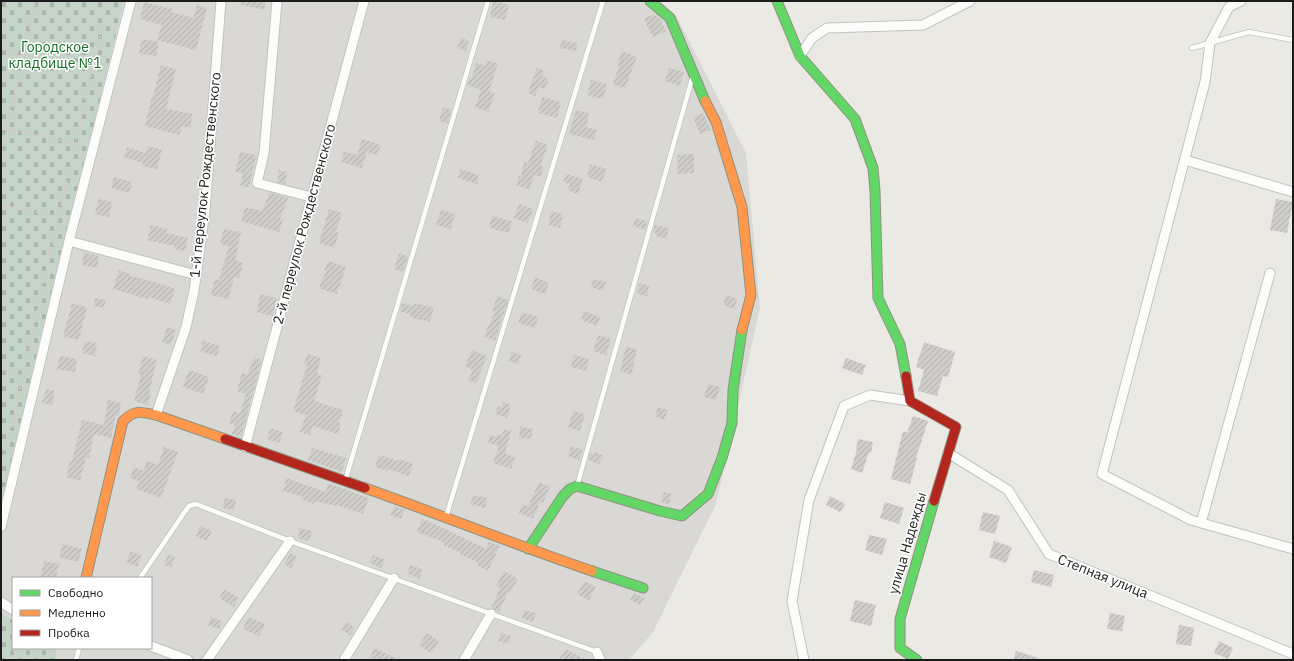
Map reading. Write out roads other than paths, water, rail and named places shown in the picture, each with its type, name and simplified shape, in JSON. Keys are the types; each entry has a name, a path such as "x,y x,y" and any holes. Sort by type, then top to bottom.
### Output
{"street":[{"path":"1,527 68,241 131,1"},
{"name":"1-й переулок Рождественского","path":"156,415 186,327 196,275 204,211 221,1"},
{"path":"277,1 264,153 257,183 311,197"},
{"name":"2-й переулок Рождественского","path":"245,447 364,1"},
{"path":"528,549 564,496 570,489 577,486 660,511 682,516 708,494 722,458 732,423 733,390 741,334 751,295 742,207 716,122 701,92 670,18 650,1"},
{"path":"777,1 800,56 855,120 873,168 878,298 900,344 910,401 870,395 844,406 809,500 792,601 804,660"},
{"path":"800,56 812,38 827,28 923,25 970,1"},
{"path":"1241,1 1229,7 1210,43 1205,82 1102,474 1191,520 1293,549"},
{"path":"1185,160 1293,192"},
{"path":"68,241 196,275"},
{"path":"1202,523 1270,272"},
{"name":"улица Надежды","path":"910,401 956,427 900,619 900,648 917,660"},
{"path":"86,577 123,421 130,414 140,412 156,415 446,517 528,549 643,588"},
{"name":"Степная улица","path":"948,453 1008,490 1049,554 1293,654"},
{"path":"207,660 290,541"},
{"path":"344,660 394,578"},
{"path":"1,602 12,609"},
{"path":"464,660 491,614"},
{"path":"152,646 188,660"}],"lane":[{"path":"344,482 488,1"},
{"path":"446,517 603,1"},
{"path":"1192,48 1248,32 1293,40"},
{"path":"577,486 694,73"},
{"path":"141,577 184,512 189,506 196,504 290,541 491,614 598,656"},
{"path":"76,660 78,649"}],"park label":[{"name":"Городское кладбище №1","path":"55,56"}]}
